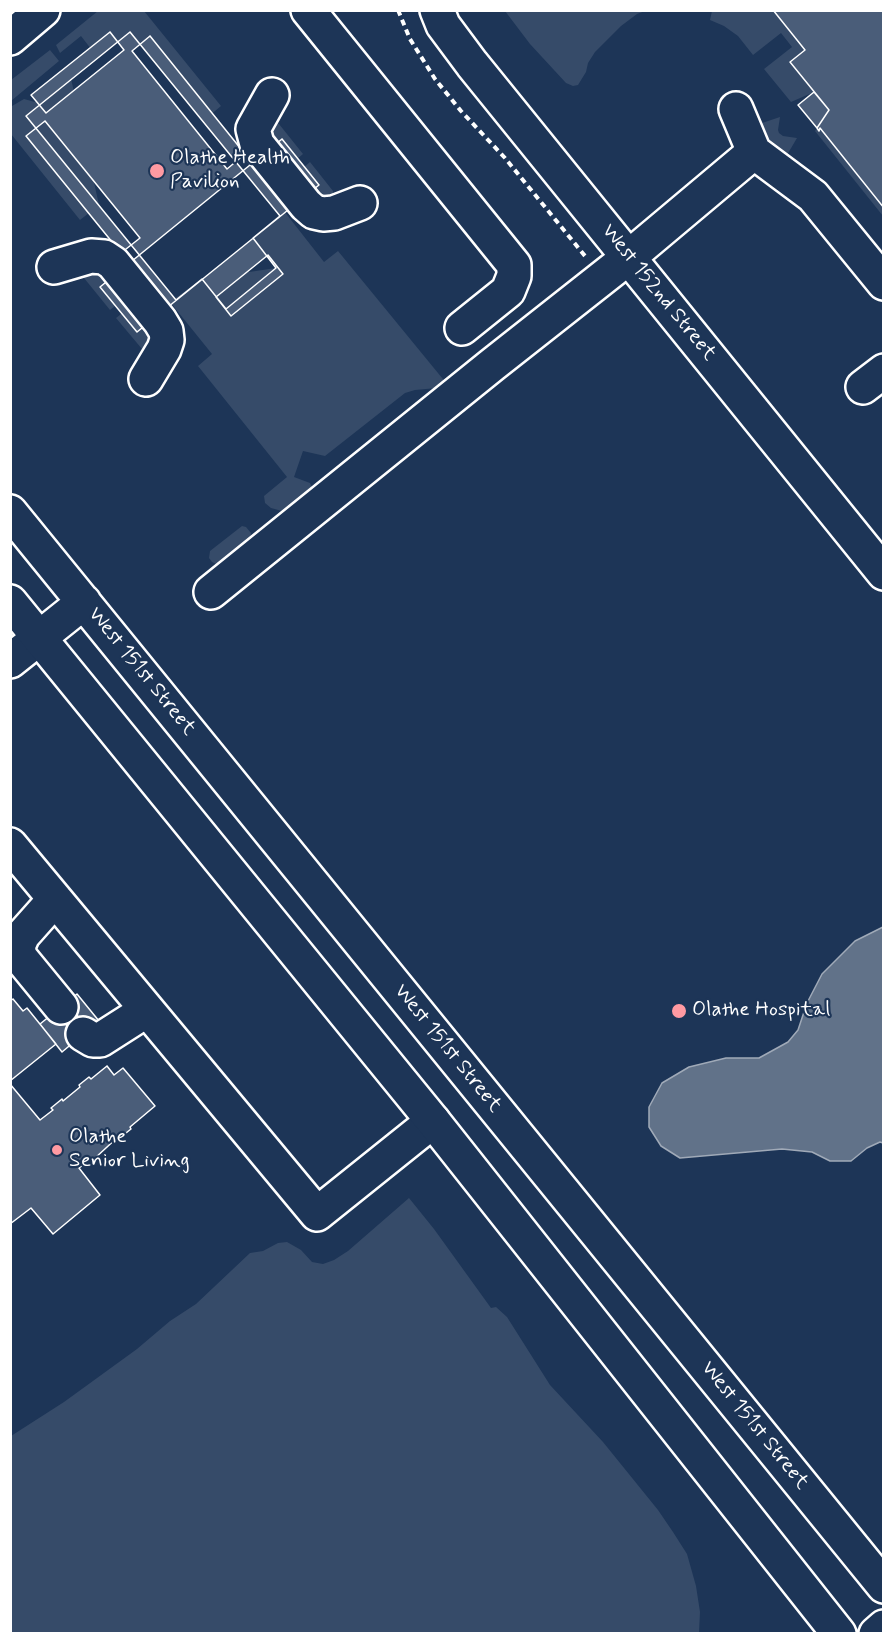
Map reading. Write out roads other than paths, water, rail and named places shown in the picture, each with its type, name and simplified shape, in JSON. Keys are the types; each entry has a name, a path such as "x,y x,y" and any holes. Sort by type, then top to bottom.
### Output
{"main road":[{"path":"10,38 43,10"},
{"path":"308,10 514,265 514,276 508,291 462,328"},
{"name":"West 152nd Street","path":"437,10 443,25 472,64 884,573"},
{"path":"272,95 253,129 257,144 278,170 314,212 333,213 360,203"},
{"path":"736,109 754,152 813,196 884,282"},
{"path":"211,592 629,257 754,152"},
{"path":"54,267 91,256 104,257 120,271 166,331 167,340 164,349 146,379"},
{"name":"West 151st Street","path":"10,512 884,1586"},
{"path":"10,602 433,1121 840,1634"},
{"path":"10,661 84,602"},
{"path":"10,845 317,1214 433,1121"},
{"path":"55,899 23,935 18,946 20,957 61,1007"},
{"path":"83,1034 93,1040 100,1040 147,1010"},
{"path":"876,1634 884,1627"}],"place":[{"name":"Olathe Health Pavilion","path":"157,171"},
{"name":"Olathe Hospital","path":"679,1011"},
{"name":"Olathe Senior Living","path":"57,1150"}]}
